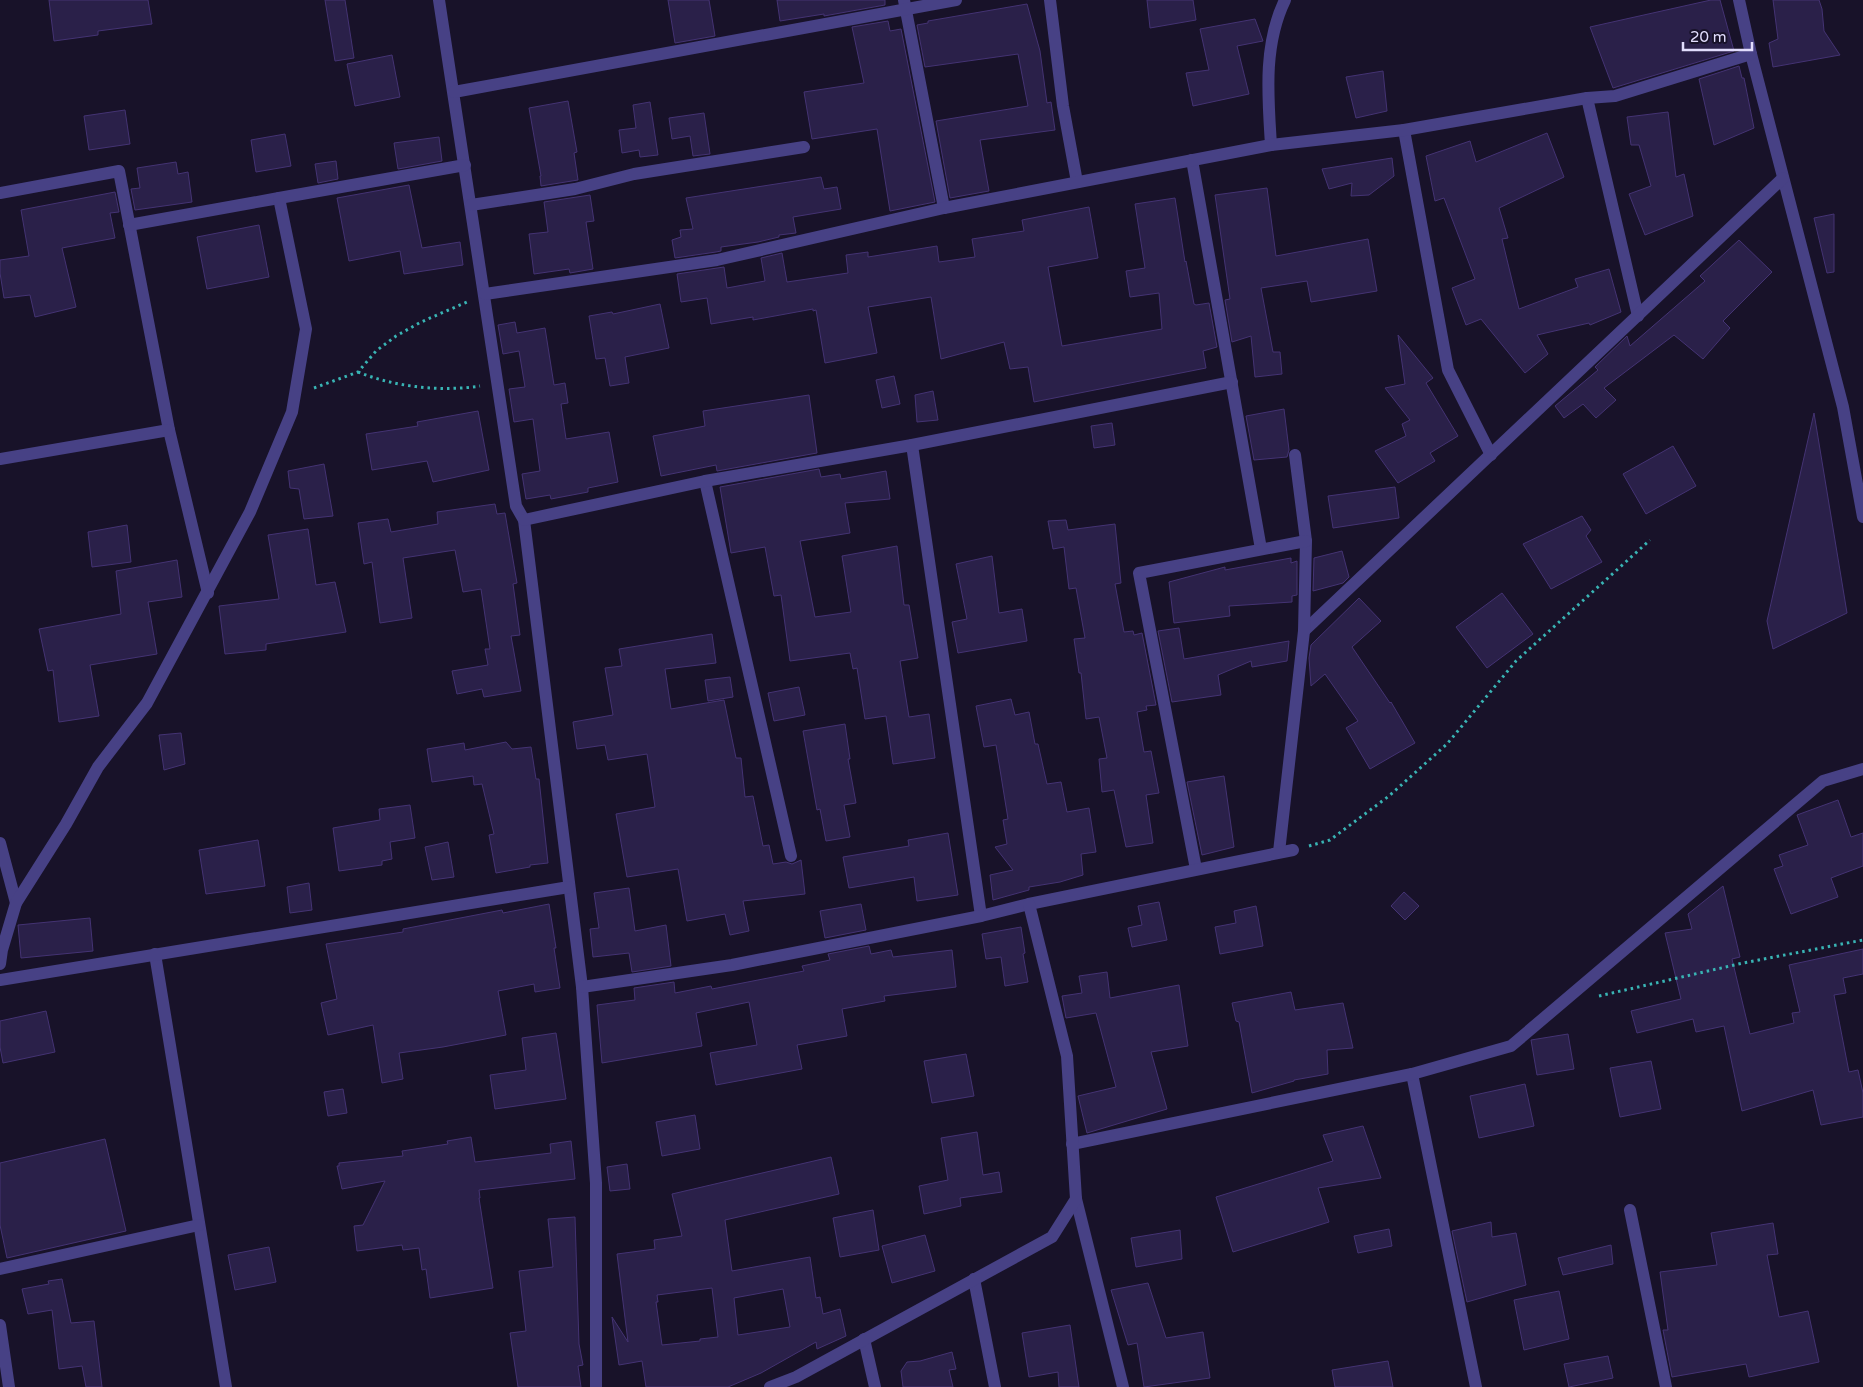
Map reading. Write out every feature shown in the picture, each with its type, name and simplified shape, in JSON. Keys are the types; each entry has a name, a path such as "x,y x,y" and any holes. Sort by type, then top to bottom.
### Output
{"street":[{"path":"440,0 516,506 524,520 582,987 596,1183 596,1387"},
{"path":"454,92 905,4 956,0"},
{"path":"1050,0 1064,106 1077,182"},
{"path":"1272,145 1268,68 1276,24 1285,0"},
{"path":"1739,0 1751,54 1843,407 1863,517"},
{"path":"905,4 944,208"},
{"path":"485,294 717,260 944,208 1272,145 1404,130 1587,98 1616,96 1751,54"},
{"path":"1587,98 1638,316"},
{"path":"1404,130 1448,370 1491,455"},
{"path":"471,205 575,189 634,174 804,148"},
{"path":"1192,160 1262,549"},
{"path":"129,225 465,165"},
{"path":"0,193 119,171 169,430 208,593"},
{"path":"1304,631 1783,178"},
{"path":"0,964 2,950 16,903 66,824 98,767 147,704 250,512 292,412 306,329 279,198"},
{"path":"524,520 705,481 912,444 1232,382"},
{"path":"0,459 169,430"},
{"path":"912,444 981,916"},
{"path":"1279,852 1304,631 1306,541 1295,456"},
{"path":"705,481 791,856"},
{"path":"1196,869 1140,573 1306,541"},
{"path":"1072,1144 1412,1074 1511,1046 1823,781 1863,769"},
{"path":"0,843 16,903"},
{"path":"582,987 732,965 981,916 1029,904 1293,850"},
{"path":"0,980 569,887"},
{"path":"1029,904 1067,1056 1076,1199 1123,1387"},
{"path":"155,954 226,1387"},
{"path":"1412,1074 1476,1387"},
{"path":"770,1387 796,1376 1052,1236 1076,1199"},
{"path":"1630,1210 1666,1387"},
{"path":"0,1268 199,1225"},
{"path":"974,1280 995,1387"},
{"path":"0,1325 9,1387"},
{"path":"864,1339 875,1387"}],"path":[{"path":"294,395 358,372 376,351 396,336 421,322 485,294"},
{"path":"358,372 389,382 429,387 469,388 498,383"},
{"path":"1293,850 1330,840 1389,796 1447,744 1516,661 1650,540"},
{"path":"1598,996 1743,963 1863,940"}],"building":[{"path":"49,0 148,0 152,24 98,31 98,35 54,41"},
{"path":"325,0 345,0 354,58 335,61"},
{"path":"668,0 709,0 715,36 675,43"},
{"path":"777,0 885,0 885,5 824,16 824,14 780,21"},
{"path":"1147,0 1193,0 1196,20 1150,28"},
{"path":"1711,0 1720,0 1734,51 1613,88 1590,27"},
{"path":"1773,0 1819,0 1822,9 1824,31 1840,55 1773,67 1769,43 1778,39"},
{"path":"1027,4 1040,51 1047,103 1051,102 1055,130 980,140 989,191 950,198 936,121 1028,106 1018,54 925,67 917,25 928,23 928,21"},
{"path":"1255,19 1263,41 1237,46 1249,94 1193,106 1186,73 1209,70 1200,29"},
{"path":"888,21 890,31 901,29 935,202 890,211 877,129 812,139 804,92 864,83 852,27"},
{"path":"392,55 400,97 355,106 347,64"},
{"path":"1739,66 1742,78 1744,78 1754,128 1714,145 1699,79"},
{"path":"1383,71 1387,111 1356,118 1346,77"},
{"path":"568,101 577,152 574,153 578,180 541,186 541,176 529,108"},
{"path":"650,102 658,155 640,157 639,150 622,153 619,130 636,128 633,105"},
{"path":"125,110 130,144 89,150 84,116"},
{"path":"1668,112 1676,177 1684,174 1693,216 1645,235 1629,194 1651,186 1639,145 1631,145 1627,117"},
{"path":"704,113 710,154 693,156 690,136 672,139 669,118"},
{"path":"1547,133 1564,177 1499,208 1508,238 1502,239 1519,309 1578,287 1575,279 1609,269 1621,312 1590,325 1589,323 1537,335 1548,354 1525,373 1481,319 1466,325 1452,288 1475,279 1444,198 1435,201 1426,156 1470,141 1476,162"},
{"path":"285,134 291,166 256,172 251,140"},
{"path":"439,137 442,161 398,169 394,143"},
{"path":"1392,158 1394,176 1369,195 1351,196 1352,183 1329,189 1322,169"},
{"path":"336,161 338,179 318,183 315,164"},
{"path":"176,162 178,174 188,172 192,202 135,210 131,189 140,188 137,168"},
{"path":"821,177 824,189 837,187 841,209 793,217 796,233 779,235 779,237 758,242 721,247 721,251 675,258 672,240 681,237 680,230 693,229 686,198"},
{"path":"409,185 422,248 460,242 463,265 404,274 400,251 349,261 337,198"},
{"path":"1267,188 1276,256 1368,239 1377,291 1311,302 1307,281 1261,288 1273,352 1280,352 1282,374 1255,377 1251,336 1232,342 1225,300 1230,299 1215,195"},
{"path":"115,192 119,212 110,213 115,238 62,248 76,307 35,317 30,295 4,298 0,260 29,256 21,210"},
{"path":"590,195 594,221 586,222 593,269 570,273 569,269 534,274 529,234 548,232 544,202"},
{"path":"1175,198 1194,304 1209,303 1217,347 1203,351 1206,368 1034,402 1028,367 1010,369 1004,342 941,359 931,297 868,307 877,353 825,363 816,310 753,320 753,317 711,324 707,298 681,302 677,274 724,267 727,288 765,281 761,258 782,253 787,282 848,273 846,255 868,252 868,257 937,246 939,262 975,257 972,239 1024,231 1022,220 1089,207 1098,258 1048,267 1062,346 1162,329 1159,293 1130,297 1126,271 1145,268 1135,204"},
{"path":"1834,214 1834,272 1827,273 1814,218"},
{"path":"259,225 269,277 207,289 197,237"},
{"path":"1739,240 1772,272 1723,321 1730,328 1703,359 1674,335 1604,388 1616,400 1596,418 1583,404 1564,418 1555,406 1598,370 1595,367 1627,336 1630,346 1705,281 1700,276"},
{"path":"660,304 669,348 625,357 629,383 610,386 605,358 596,359 589,316 612,312 613,314"},
{"path":"515,322 517,333 545,328 554,385 565,383 568,403 561,404 566,439 609,432 618,482 588,488 588,492 551,499 550,495 526,499 522,474 540,471 533,419 514,422 509,389 525,387 519,351 503,354 498,325"},
{"path":"1398,335 1433,378 1426,383 1458,436 1430,453 1435,461 1398,483 1375,451 1406,436 1402,424 1410,420 1385,388 1405,384"},
{"path":"894,376 900,404 882,408 876,380"},
{"path":"933,391 938,420 917,422 915,395"},
{"path":"809,395 817,453 717,471 716,465 661,476 653,436 705,426 703,411"},
{"path":"1284,409 1289,450 1287,457 1254,460 1246,416"},
{"path":"478,411 489,470 433,482 427,461 372,470 366,434 418,426 417,422"},
{"path":"1814,413 1847,613 1773,649 1767,621"},
{"path":"1112,423 1115,445 1094,448 1091,426"},
{"path":"1673,446 1696,486 1646,514 1623,474"},
{"path":"324,464 333,516 304,519 299,489 290,488 288,471"},
{"path":"819,469 821,477 840,474 841,479 886,471 890,499 845,503 850,533 800,541 815,617 851,612 842,556 897,546 904,605 909,605 918,658 900,661 909,717 929,714 935,758 893,764 886,716 865,719 857,668 853,669 850,653 790,661 781,595 774,596 765,547 731,553 720,487"},
{"path":"1395,487 1399,518 1333,528 1328,496"},
{"path":"495,504 497,514 505,513 517,583 513,584 520,635 511,636 521,691 484,697 482,689 457,694 452,671 488,665 485,649 490,649 481,589 463,592 455,550 403,558 412,618 380,623 372,562 364,564 358,523 388,519 391,532 438,524 437,512"},
{"path":"1582,516 1591,530 1586,536 1602,562 1551,589 1523,544"},
{"path":"1066,520 1068,530 1115,524 1121,583 1115,584 1124,632 1133,631 1134,635 1142,633 1156,705 1146,706 1147,710 1137,712 1144,752 1151,751 1159,793 1146,795 1153,843 1126,847 1114,790 1102,792 1099,759 1107,758 1099,717 1086,719 1081,673 1079,673 1074,639 1085,638 1076,588 1069,589 1064,547 1053,549 1048,521"},
{"path":"127,525 131,562 92,567 88,532"},
{"path":"308,529 316,585 335,582 346,632 266,644 266,650 225,654 219,606 279,599 268,535"},
{"path":"1342,551 1349,577 1343,583 1313,591 1314,558"},
{"path":"992,556 999,613 1022,609 1027,641 958,653 952,622 967,619 956,564"},
{"path":"1291,558 1291,563 1297,561 1297,595 1292,596 1292,602 1229,606 1230,616 1174,623 1169,582 1225,567 1225,570"},
{"path":"177,560 182,597 148,602 157,654 90,665 99,716 59,722 53,670 48,671 39,629 121,614 116,571"},
{"path":"1502,593 1533,634 1487,668 1456,627"},
{"path":"1359,598 1381,621 1352,647 1391,702 1415,743 1370,769 1346,728 1358,721 1325,674 1311,686 1309,658 1311,645"},
{"path":"1179,628 1184,659 1289,641 1287,661 1252,667 1251,661 1218,675 1221,695 1172,702 1158,631"},
{"path":"712,634 716,663 665,669 671,709 724,700 736,758 741,758 745,797 753,796 763,846 769,845 773,864 786,862 792,864 801,860 805,894 743,901 749,931 730,935 725,914 687,921 678,869 627,877 616,814 655,807 647,754 608,760 605,745 577,749 573,722 613,715 605,668 622,666 619,649"},
{"path":"730,677 733,697 708,701 705,680"},
{"path":"799,687 805,715 774,721 768,693"},
{"path":"1011,699 1015,715 1029,712 1035,744 1038,744 1047,784 1061,782 1067,812 1089,808 1096,852 1081,854 1083,875 1060,882 1029,887 1029,890 993,900 990,875 1013,870 995,847 1007,844 1003,820 1008,819 996,745 984,747 976,706"},
{"path":"845,724 850,759 848,759 856,803 844,805 850,837 826,841 820,809 817,810 803,731"},
{"path":"181,733 185,764 164,770 159,735"},
{"path":"506,742 512,749 531,747 536,779 539,779 548,863 496,873 489,835 494,834 482,784 474,785 473,776 432,782 427,749 464,743 465,750"},
{"path":"1224,776 1234,847 1202,855 1187,782"},
{"path":"1838,800 1851,837 1863,833 1863,866 1831,878 1838,897 1791,914 1774,869 1783,866 1779,855 1808,845 1797,815"},
{"path":"410,805 415,838 390,842 392,859 382,861 382,865 339,871 333,828 380,820 379,809"},
{"path":"948,833 958,895 917,901 914,877 849,888 843,857 909,846 908,840"},
{"path":"258,840 265,886 206,894 199,850"},
{"path":"448,842 454,877 432,880 425,847"},
{"path":"309,883 312,910 290,913 287,887"},
{"path":"1723,886 1740,957 1732,959 1750,1034 1794,1023 1792,1013 1800,1012 1789,965 1863,949 1863,974 1843,978 1846,993 1834,995 1849,1072 1858,1070 1863,1093 1863,1117 1821,1125 1813,1090 1742,1111 1724,1026 1696,1032 1693,1019 1637,1033 1631,1011 1681,999 1665,933 1692,929 1688,914"},
{"path":"629,888 635,931 666,925 671,966 632,972 629,953 593,957 590,929 599,928 594,893"},
{"path":"1404,892 1419,906 1405,920 1391,906"},
{"path":"1159,902 1167,940 1132,947 1128,928 1142,925 1138,906"},
{"path":"549,904 560,988 535,992 534,984 498,991 506,1035 399,1053 403,1079 382,1083 373,1025 328,1035 321,1003 337,999 326,944 403,932 403,929 502,910 503,913"},
{"path":"861,904 866,930 825,938 820,911"},
{"path":"1256,906 1263,946 1220,954 1215,927 1236,923 1234,911"},
{"path":"90,918 93,951 21,958 18,925"},
{"path":"1021,927 1028,982 1005,986 1001,957 986,959 982,934"},
{"path":"869,946 871,954 891,950 893,957 952,950 956,987 884,996 885,1001 842,1009 847,1036 797,1045 802,1069 716,1085 710,1053 757,1045 749,1002 696,1013 702,1046 602,1063 597,1005 635,1000 634,988 674,982 675,993 711,986 712,989 804,971 802,966 830,960 828,954"},
{"path":"1107,972 1110,998 1179,985 1188,1046 1151,1052 1167,1109 1087,1133 1078,1096 1116,1087 1096,1013 1066,1018 1062,996 1082,993 1079,976"},
{"path":"1291,992 1295,1010 1343,1003 1353,1048 1327,1050 1328,1074 1294,1080 1252,1093 1239,1022 1236,1021 1232,1003"},
{"path":"46,1011 55,1052 3,1063 0,1047 0,1021"},
{"path":"556,1033 566,1099 495,1109 490,1075 526,1070 522,1038"},
{"path":"1568,1034 1574,1069 1537,1075 1531,1040"},
{"path":"966,1054 974,1096 932,1103 924,1061"},
{"path":"1651,1061 1661,1109 1620,1117 1610,1068"},
{"path":"1525,1084 1534,1126 1479,1138 1470,1096"},
{"path":"343,1089 347,1113 328,1116 324,1092"},
{"path":"695,1115 700,1149 662,1156 656,1122"},
{"path":"1363,1126 1381,1178 1318,1188 1329,1222 1233,1252 1216,1197 1333,1161 1323,1135"},
{"path":"977,1132 983,1175 999,1172 1002,1192 960,1198 961,1206 924,1214 919,1186 948,1180 941,1138"},
{"path":"471,1137 475,1162 551,1153 550,1144 571,1141 575,1179 479,1190 493,1288 430,1298 426,1269 422,1270 419,1248 403,1250 402,1245 357,1251 354,1226 363,1225 385,1181 342,1189 337,1166 339,1166 339,1163 403,1156 402,1151 448,1144 447,1141"},
{"path":"105,1139 126,1231 7,1258 0,1225 0,1163"},
{"path":"831,1157 839,1194 725,1220 732,1271 810,1257 816,1298 820,1297 823,1314 840,1309 846,1336 817,1349 816,1342 761,1373 728,1387 646,1387 642,1361 619,1365 612,1317 628,1342 617,1254 655,1249 654,1240 682,1236 672,1194","holes":["712,1288 718,1337 662,1345 656,1302 658,1302 657,1295","783,1289 790,1327 738,1335 734,1298"]},
{"path":"627,1164 630,1189 610,1191 607,1167"},
{"path":"873,1210 879,1250 840,1257 833,1218"},
{"path":"575,1217 579,1344 583,1365 578,1366 581,1387 518,1387 510,1333 526,1331 519,1271 553,1267 548,1219"},
{"path":"1491,1222 1492,1237 1516,1233 1526,1285 1467,1302 1452,1231"},
{"path":"1773,1223 1778,1254 1767,1255 1779,1317 1808,1311 1819,1362 1749,1377 1746,1364 1672,1377 1663,1330 1668,1330 1660,1272 1717,1265 1711,1233"},
{"path":"1389,1229 1392,1246 1358,1253 1354,1236"},
{"path":"1180,1230 1182,1259 1136,1267 1131,1238"},
{"path":"925,1235 935,1271 892,1283 882,1246"},
{"path":"1611,1245 1613,1264 1563,1275 1558,1258"},
{"path":"269,1247 276,1282 235,1290 228,1255"},
{"path":"62,1279 71,1323 94,1321 102,1387 86,1387 82,1366 59,1369 52,1310 28,1314 22,1289 49,1284 48,1281"},
{"path":"1148,1283 1166,1338 1203,1332 1210,1378 1144,1387 1137,1343 1128,1345 1111,1290"},
{"path":"1559,1291 1569,1339 1524,1350 1514,1300"},
{"path":"1070,1325 1079,1387 1059,1387 1058,1372 1029,1377 1022,1333"},
{"path":"952,1352 956,1369 949,1370 953,1387 903,1387 901,1371 907,1362 920,1361"},
{"path":"1608,1356 1613,1378 1569,1387 1564,1364"},
{"path":"1388,1361 1393,1387 1335,1387 1332,1370"}]}
